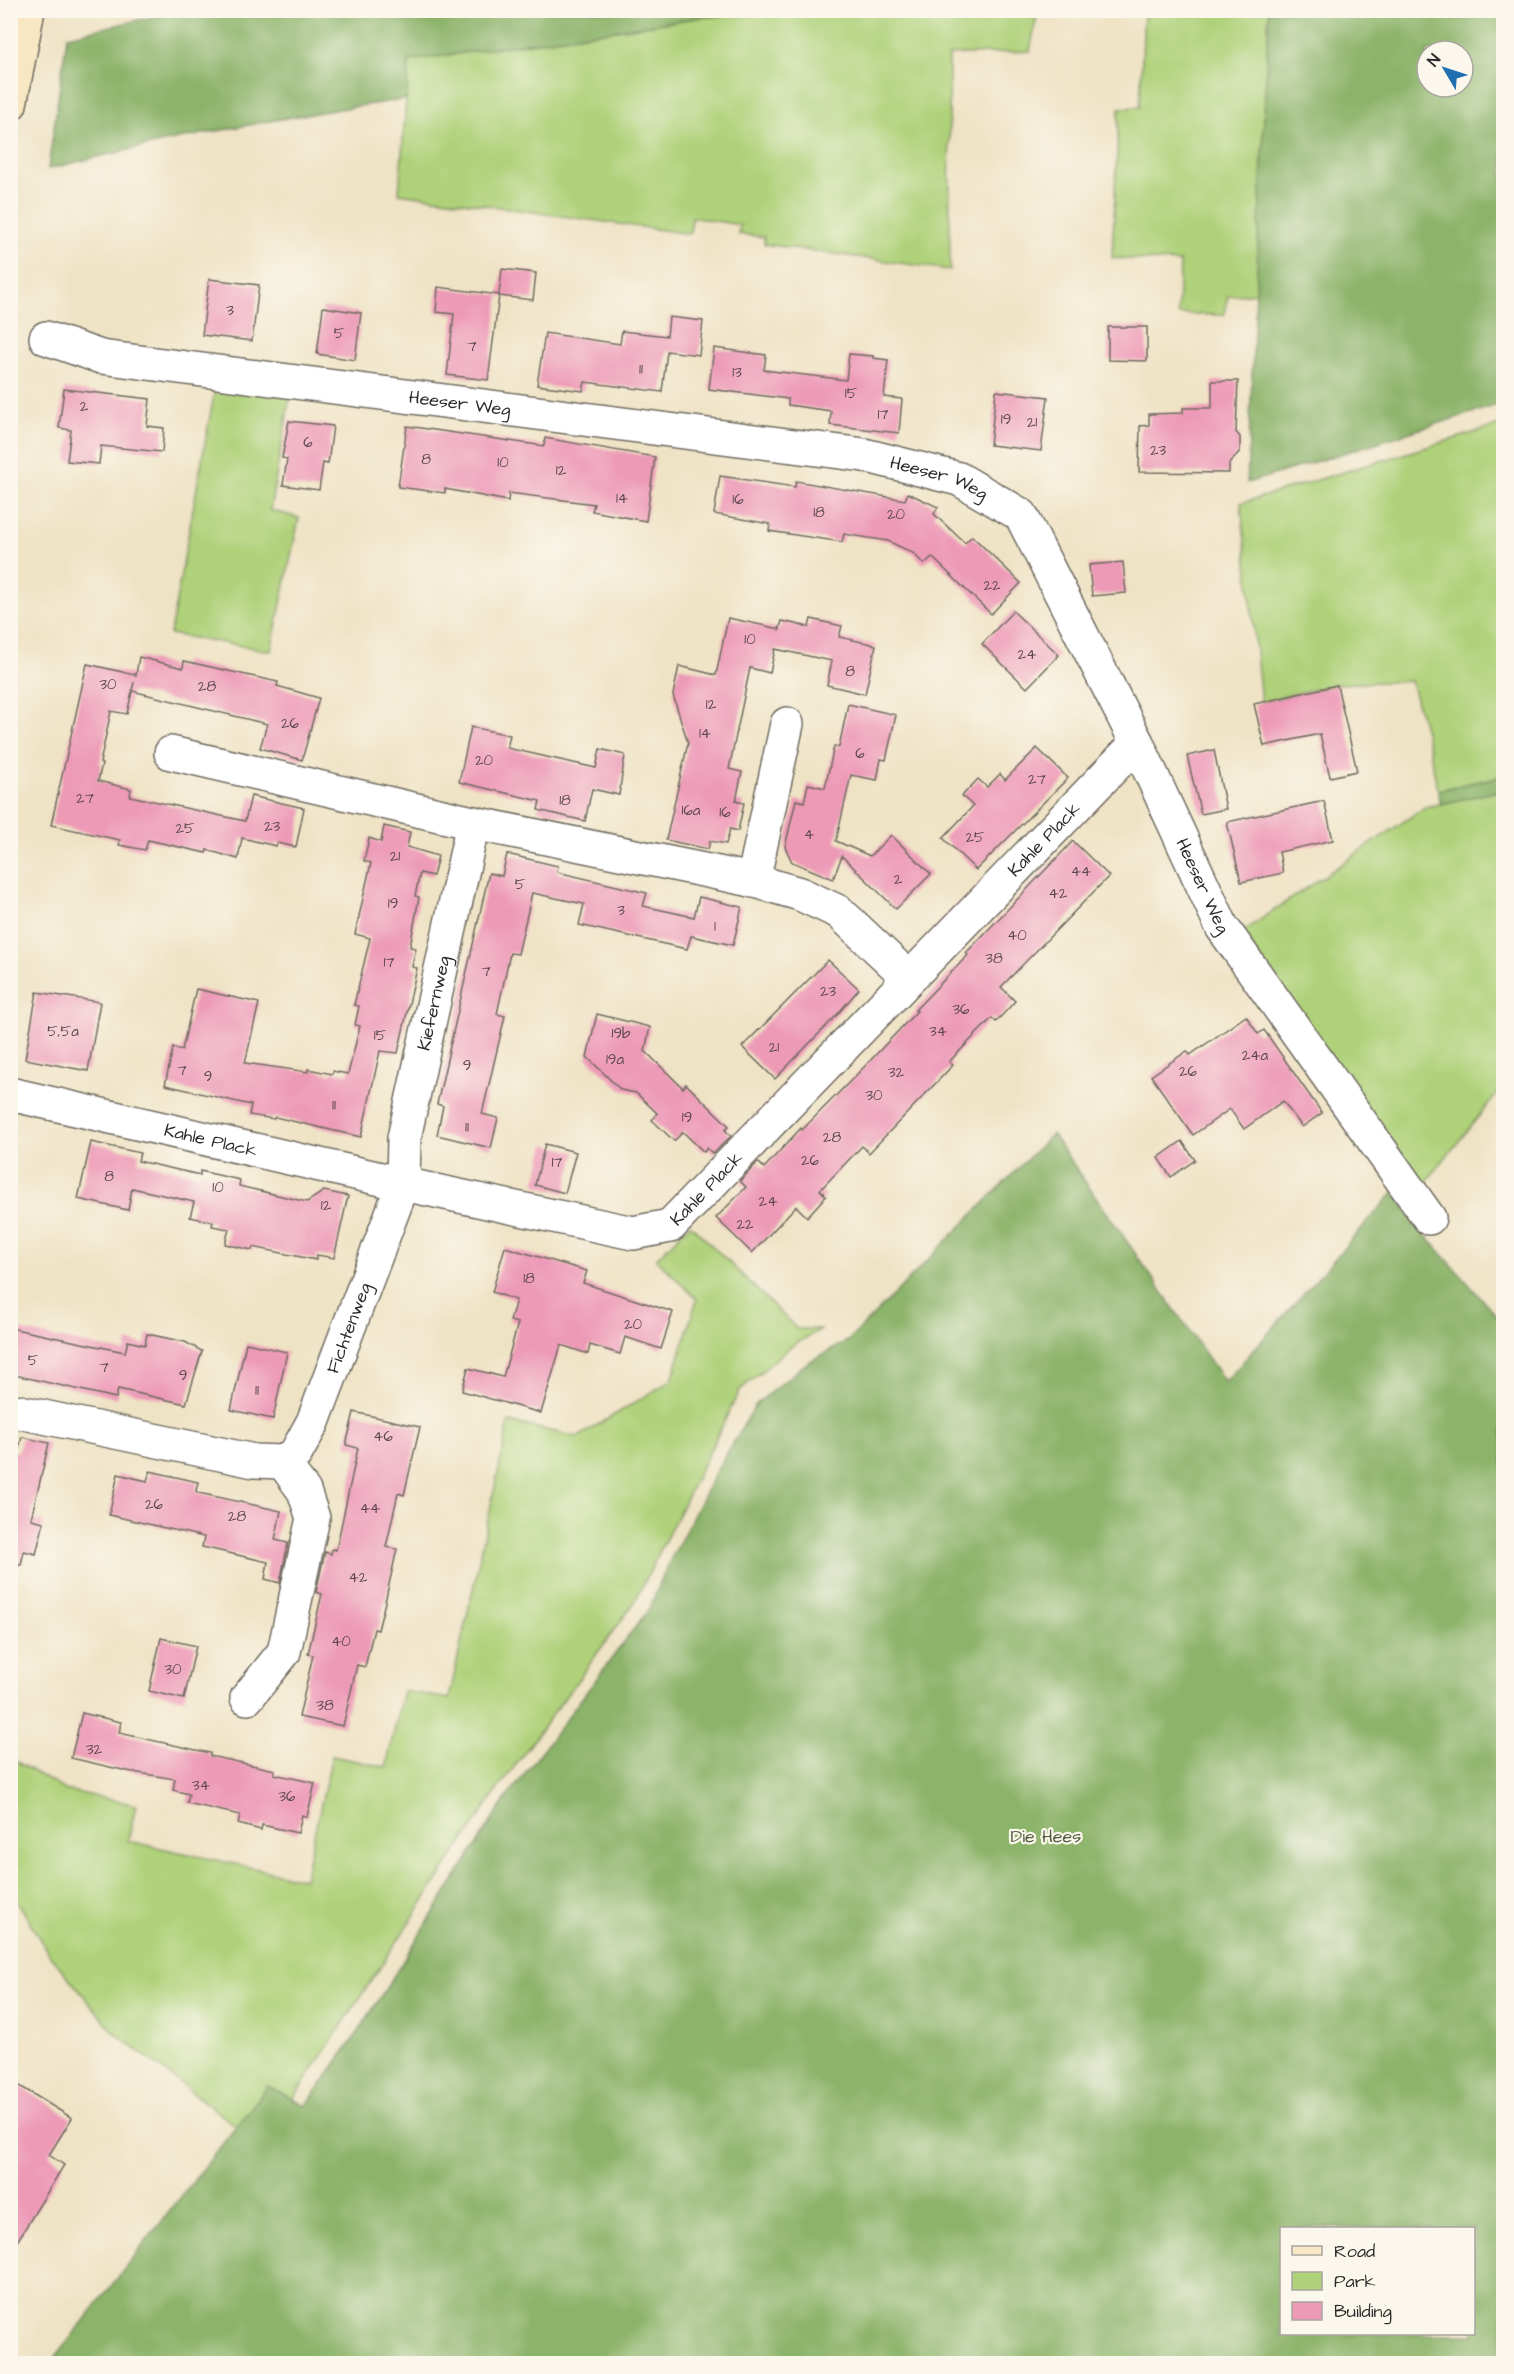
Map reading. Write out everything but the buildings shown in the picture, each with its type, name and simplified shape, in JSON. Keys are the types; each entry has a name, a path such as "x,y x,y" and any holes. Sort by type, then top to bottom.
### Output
{"main road":[{"path":"10,104 28,10"}],"street":[{"name":"Heeser Weg","path":"46,338 101,357 864,455 959,478 1021,515 1137,743 1222,927 1429,1218"},
{"path":"753,881 787,724"},
{"name":"Kahle Plack","path":"10,1095 403,1184 633,1233 670,1226 1137,743"},
{"path":"171,753 473,823 753,881 800,894 839,912 909,978"},
{"name":"Kiefernweg","path":"403,1184 404,1138 473,823"},
{"name":"Fichtenweg","path":"283,1462 296,1453 313,1422 403,1184"},
{"path":"10,1410 254,1461 283,1462 304,1491 313,1518 284,1652 247,1698"}],"green space":[{"path":"823,10 1038,11 1030,51 949,55 950,270 764,244 764,237 738,234 740,225 692,217 690,234 399,193 409,61 703,17"},
{"path":"178,11 823,11 703,17 409,61 407,99 226,129 48,169 67,36"},
{"path":"1144,11 1269,11 1256,293 1228,296 1224,315 1178,314 1180,262 1112,258 1119,108 1140,107"},
{"path":"1269,11 1503,11 1504,403 1247,483"},
{"path":"216,384 291,392 270,510 299,518 271,651 170,634"},
{"path":"1503,424 1503,776 1438,790 1411,681 1336,684 1261,702 1241,503"},
{"path":"1503,776 1503,790 1441,804 1438,790"},
{"path":"1503,790 1503,1086 1423,1186 1241,933 1425,807"},
{"name":"Die Hees","path":"1052,1134 1225,1382 1394,1192 1414,1222 1503,1323 1503,2363 50,2364 268,2086 306,2106 357,2034 505,1800 649,1609 668,1565 713,1477 756,1404 807,1363 849,1340"},
{"path":"690,1224 797,1329 821,1329 790,1347 740,1390 634,1603 495,1793 293,2099 268,2086 237,2127 115,2033 48,1953 21,1907 11,1895 10,1758 65,1790 136,1805 128,1841 304,1879 332,1756 386,1767 403,1691 449,1699 509,1422 578,1437 672,1380 697,1299 656,1259"}]}
